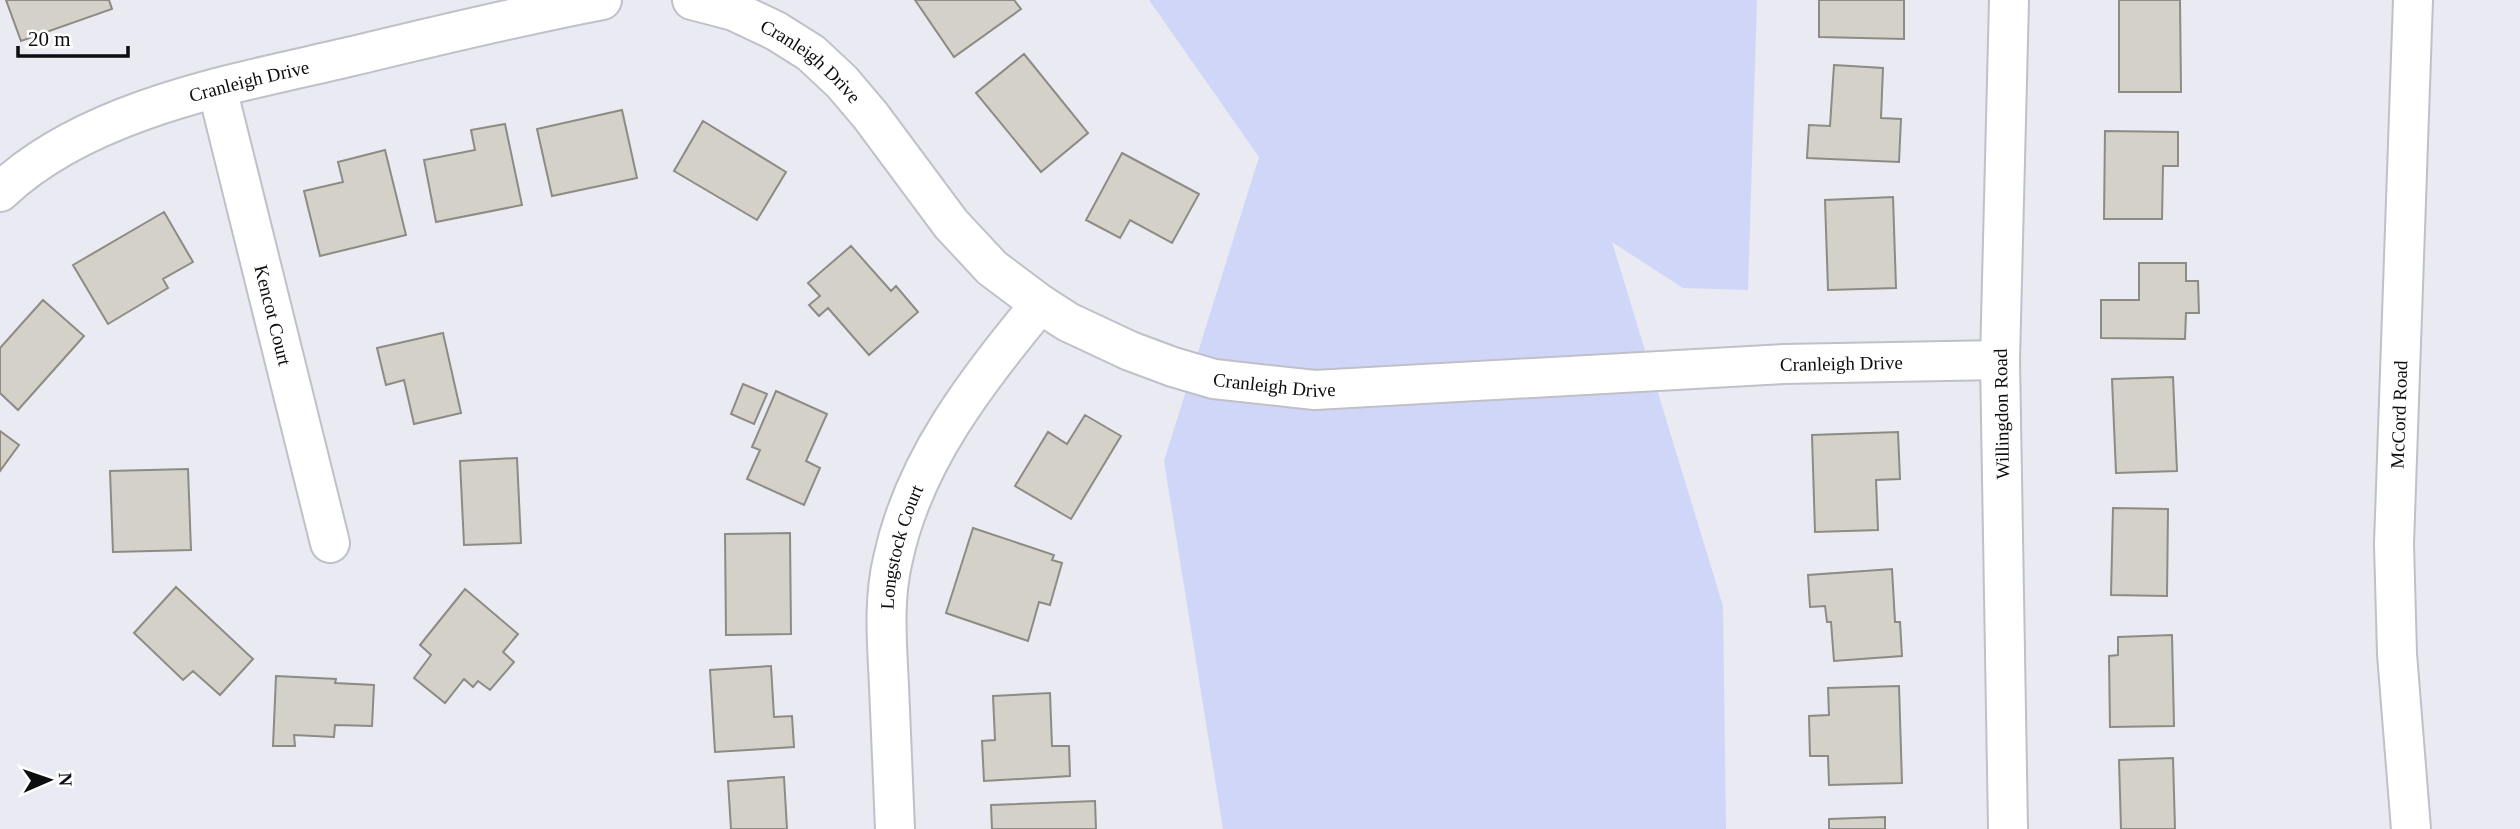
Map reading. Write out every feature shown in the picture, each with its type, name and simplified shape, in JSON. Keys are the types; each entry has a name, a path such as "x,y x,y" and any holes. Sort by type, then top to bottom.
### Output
{"street":[{"name":"Cranleigh Drive","path":"0,192 51,153 134,114 216,88 602,0"},
{"name":"Cranleigh Drive","path":"692,0 734,11 811,52 842,82 870,115 951,224 992,268 1040,304 1068,322 1130,351 1214,379 1315,390 1784,364 2000,360"},
{"name":"Willingdon Road","path":"2008,829 2000,360 2009,0"},
{"name":"McCord Road","path":"2411,829 2398,654 2394,544 2413,0"},
{"name":"Kencot Court","path":"216,88 330,543"},
{"name":"Longstock Court","path":"895,829 886,625 895,551 919,477 938,443 991,364 1040,304"}],"shaded area":[{"path":"1149,0 1757,0 1748,290 1683,288 1612,242 1723,606 1726,829 1223,829 1164,461 1259,157"}],"building":[{"path":"6,0 109,0 112,9 21,41"},
{"path":"915,0 1014,0 1021,9 954,57"},
{"path":"1819,0 1904,0 1904,39 1819,37"},
{"path":"2119,0 2180,0 2181,92 2119,92"},
{"path":"1024,54 1088,133 1041,172 976,93"},
{"path":"1834,65 1883,68 1881,118 1901,119 1899,162 1807,158 1809,125 1830,126"},
{"path":"622,110 637,178 552,196 537,129"},
{"path":"703,121 786,172 757,220 674,171"},
{"path":"505,124 522,205 436,222 424,160 475,150 471,130"},
{"path":"2105,131 2178,132 2178,166 2163,166 2162,219 2104,219"},
{"path":"385,150 406,235 320,256 304,191 343,182 338,162"},
{"path":"1122,153 1199,194 1172,243 1130,220 1120,238 1086,220"},
{"path":"1893,197 1896,288 1828,290 1825,200"},
{"path":"164,212 193,262 163,279 168,288 108,324 73,265"},
{"path":"851,246 891,291 896,286 918,312 869,355 828,308 819,316 809,305 820,296 808,283"},
{"path":"2139,263 2186,263 2186,281 2198,281 2199,313 2186,313 2185,339 2101,338 2101,300 2139,300"},
{"path":"43,300 84,336 18,410 0,393 0,348"},
{"path":"443,333 461,413 414,424 404,380 386,385 377,348"},
{"path":"2173,377 2177,471 2116,473 2112,379"},
{"path":"743,384 767,394 754,424 731,414"},
{"path":"776,391 827,414 806,461 820,468 804,505 747,479 760,450 752,447"},
{"path":"1085,415 1121,436 1071,519 1015,486 1048,432 1067,444"},
{"path":"0,431 19,445 0,471"},
{"path":"1898,432 1900,479 1876,480 1878,530 1815,532 1812,435"},
{"path":"517,458 521,543 464,545 460,461"},
{"path":"188,469 191,550 113,552 110,471"},
{"path":"2113,508 2168,509 2167,596 2111,595"},
{"path":"973,528 1054,555 1052,560 1062,563 1050,605 1039,602 1028,641 946,613"},
{"path":"790,533 791,634 726,635 725,534"},
{"path":"1892,569 1895,622 1900,622 1902,656 1834,661 1831,622 1827,622 1825,606 1810,607 1808,575"},
{"path":"176,587 253,659 220,695 193,671 183,680 134,633"},
{"path":"465,589 518,634 503,652 514,662 490,690 478,681 473,687 464,679 445,703 414,678 431,655 420,645"},
{"path":"2172,635 2174,726 2110,727 2109,656 2118,655 2118,637"},
{"path":"771,666 774,717 792,716 794,747 715,752 710,670"},
{"path":"276,676 336,679 335,683 374,685 372,726 335,725 334,737 294,735 295,746 273,746"},
{"path":"1899,686 1902,783 1829,785 1828,756 1810,756 1809,716 1829,715 1828,688"},
{"path":"1050,693 1052,746 1069,746 1070,776 984,781 982,741 995,740 993,696"},
{"path":"2173,758 2175,829 2121,829 2119,760"},
{"path":"784,777 787,829 731,829 728,781"},
{"path":"1095,801 1096,829 992,829 991,805"},
{"path":"1885,817 1885,829 1829,829 1829,819"}]}
